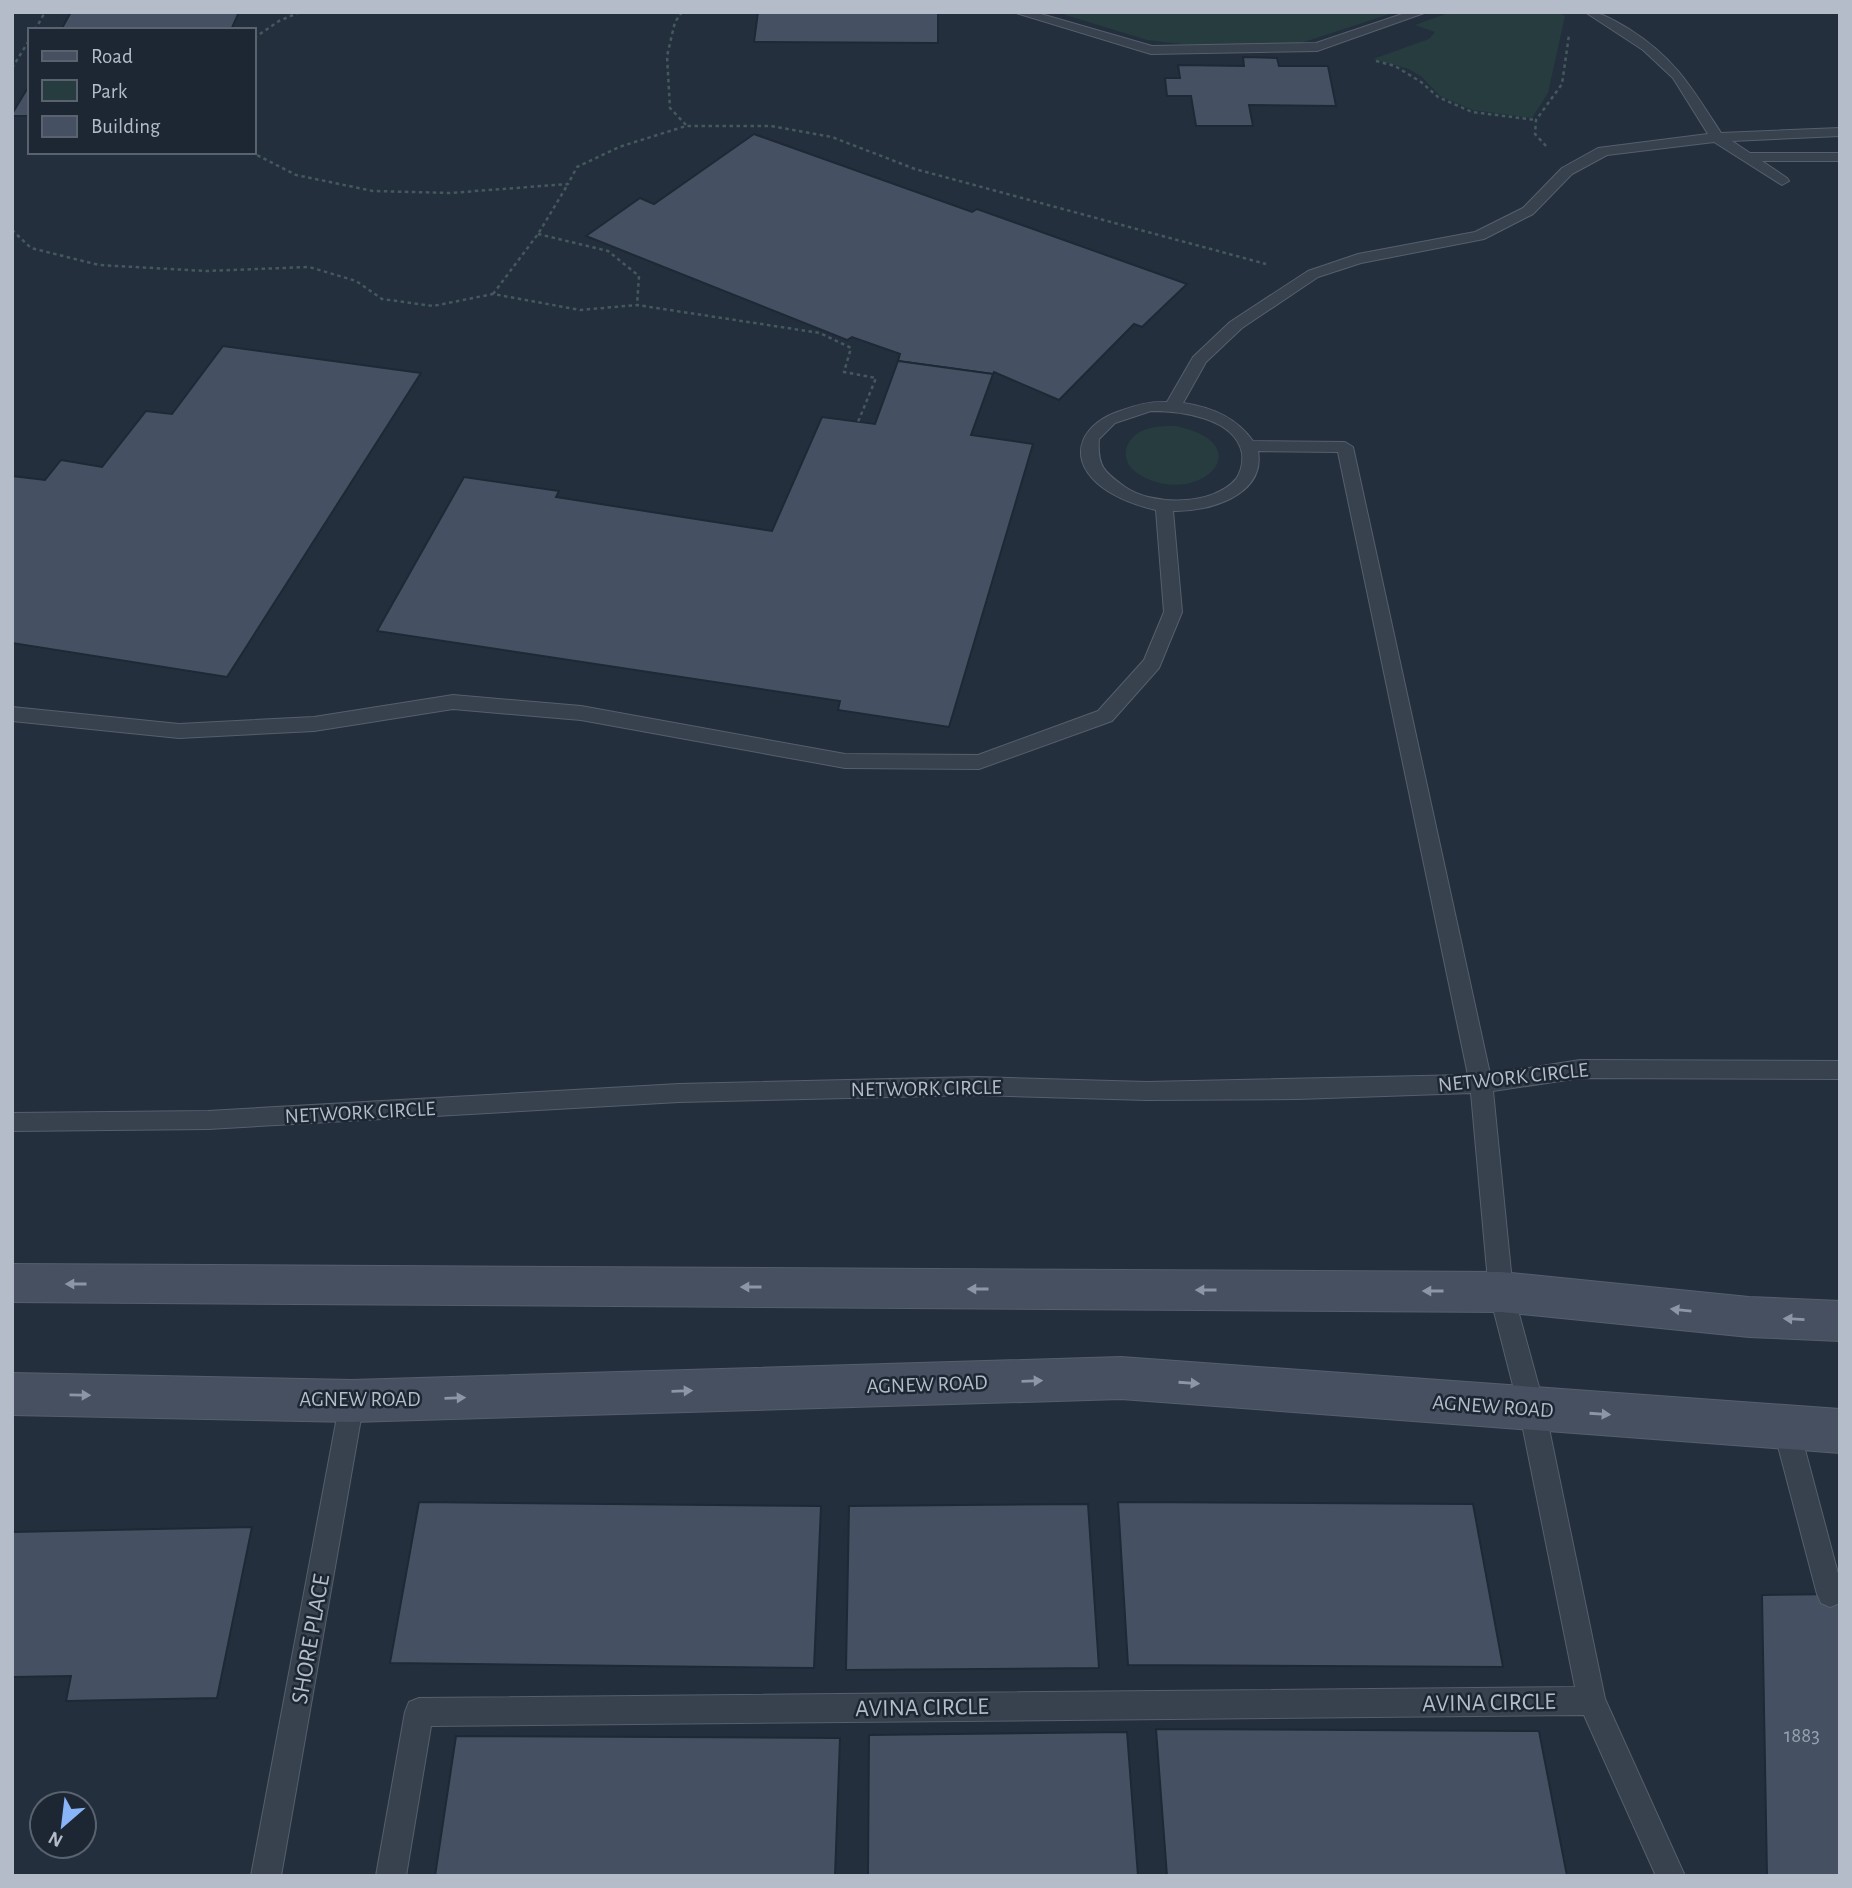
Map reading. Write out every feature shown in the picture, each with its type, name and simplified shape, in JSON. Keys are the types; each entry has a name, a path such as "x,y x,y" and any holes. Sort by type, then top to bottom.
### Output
{"main road":[{"path":"12,1283 1501,1292 1749,1317 1840,1321"},
{"name":"AGNEW ROAD","path":"12,1394 352,1401 1121,1378 1840,1431"}],"lane":[{"path":"1019,12 1152,50 1317,47 1421,12"},
{"path":"1592,13 1648,47 1678,76 1717,136 1782,181"},
{"path":"1174,406 1199,360 1236,325 1313,274 1359,259 1479,236 1528,211 1567,171 1603,152 1717,136 1840,132"},
{"path":"1746,157 1840,156"},
{"path":"1174,406 1198,410 1220,419 1238,431 1248,446 1252,462 1247,477 1234,491 1190,506 1164,506 1138,501 1116,492 1099,478 1090,463 1088,447 1094,433 1107,420 1126,411 1174,406"},
{"path":"1248,446 1345,447 1481,1084 1501,1292 1532,1409 1592,1701 1671,1876"},
{"path":"12,714 179,731 314,724 453,702 581,713 845,761 979,762 1105,716 1152,663 1173,612 1164,506"},
{"name":"NETWORK CIRCLE","path":"12,1122 208,1120 679,1093 977,1086 1161,1091 1481,1084 1580,1069 1840,1070"},
{"name":"SHORE PLACE","path":"265,1876 352,1401"},
{"path":"1786,1427 1830,1594"},
{"name":"AVINA CIRCLE","path":"391,1876 419,1712 1592,1701"}],"path":[{"path":"36,28 45,12"},
{"path":"256,37 300,12"},
{"path":"682,12 675,22 667,56 670,108 686,126"},
{"path":"1567,171 1535,134 1536,120 1562,84 1569,29 1576,19 1592,13"},
{"path":"12,68 28,41"},
{"path":"1317,47 1395,66 1421,82 1438,97 1472,112 1536,120"},
{"path":"493,294 538,234 577,167 619,147 686,126 771,126 832,137 915,169 1254,262 1313,274"},
{"path":"255,154 296,175 373,191 450,193 568,184"},
{"path":"12,230 31,248 99,265 206,271 309,267 356,281 382,299 433,306 493,294 580,310 637,305 820,333 851,348 844,372 876,378 858,422"},
{"path":"538,234 608,251 639,276 637,305"}],"green space":[{"path":"1056,12 1396,12 1298,44 1181,44 1147,40"},
{"path":"1451,12 1558,12 1565,16 1548,93 1532,118 1473,110 1440,96 1422,77 1409,69 1373,59 1429,39 1435,32 1415,25"},
{"path":"1176,426 1202,435 1216,446 1219,459 1213,470 1200,479 1182,484 1162,483 1133,470 1126,458 1131,439 1148,429"}],"building":[{"path":"71,12 239,12 232,28 62,28"},
{"path":"758,12 938,12 938,43 754,42"},
{"path":"1243,57 1277,58 1279,66 1328,66 1336,106 1249,105 1253,126 1196,126 1191,96 1167,96 1165,78 1180,78 1178,65 1244,66"},
{"path":"28,87 28,116 12,114"},
{"path":"754,134 972,212 977,209 1187,284 1142,327 1134,324 1059,400 994,372 993,374 898,361 900,354 852,337 847,340 586,236 640,198 654,204"},
{"path":"223,346 421,373 227,677 12,643 12,476 45,480 61,460 102,467 146,411 172,414"},
{"path":"898,361 993,374 971,435 1033,444 949,727 838,710 840,701 377,631 464,477 559,491 556,497 772,531 822,417 875,424"},
{"path":"419,1502 821,1506 814,1668 390,1663"},
{"path":"1118,1502 1473,1504 1503,1667 1128,1665"},
{"path":"1088,1504 1099,1668 846,1670 849,1506"},
{"path":"252,1527 217,1698 66,1701 71,1676 12,1677 12,1532"},
{"path":"1840,1594 1840,1876 1767,1876 1762,1595"},
{"path":"1156,1729 1539,1731 1567,1876 1167,1876"},
{"path":"1127,1732 1138,1876 868,1876 869,1735"},
{"path":"456,1736 840,1738 835,1876 435,1876"}]}
